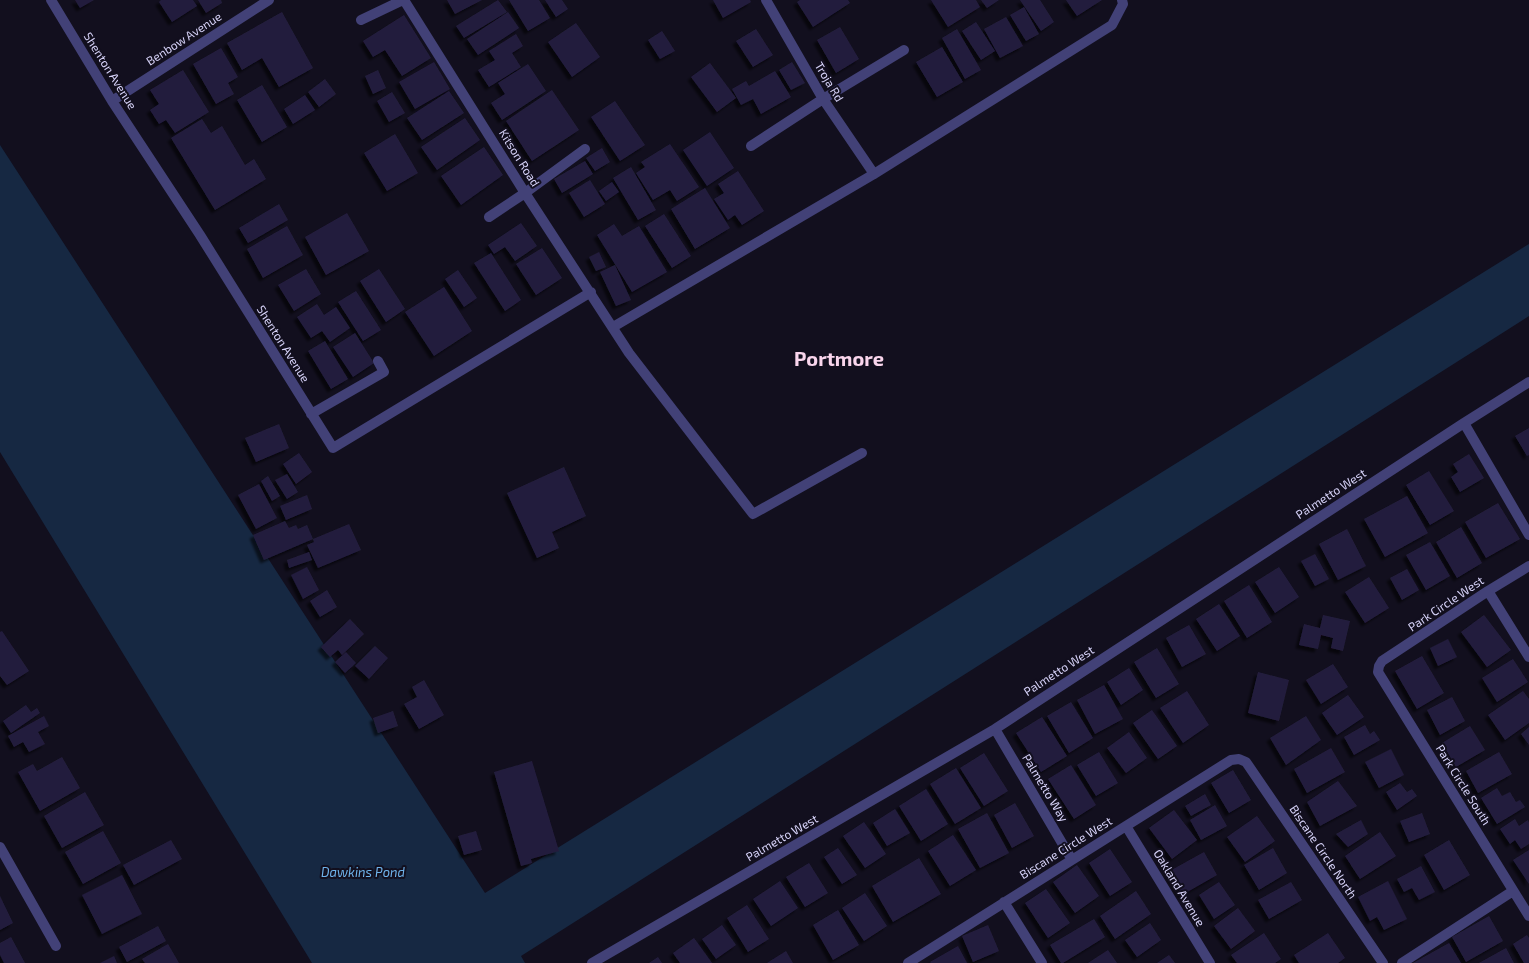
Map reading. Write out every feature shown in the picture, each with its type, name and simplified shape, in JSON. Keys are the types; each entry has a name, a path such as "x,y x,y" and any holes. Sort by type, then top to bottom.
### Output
{"street":[{"name":"Shenton Avenue","path":"51,0 112,101 200,235 333,448 591,292"},
{"name":"Benbow Avenue","path":"112,101 269,0"},
{"path":"361,20 403,0"},
{"name":"Kitson Road","path":"403,0 525,193 591,292 629,353 753,514 862,453"},
{"name":"Troja Rd","path":"766,0 823,99 874,174"},
{"path":"613,327 874,174 1112,25 1123,4 1122,0"},
{"path":"751,146 823,99 904,50"},
{"path":"489,217 525,193 584,149"},
{"path":"311,414 384,372 378,361"},
{"name":"Palmetto West","path":"592,963 995,729 1529,382"},
{"path":"1464,423 1529,535"},
{"name":"Park Circle West","path":"1379,666 1382,661 1488,591 1529,566"},
{"path":"1488,591 1529,657"},
{"name":"Park Circle South","path":"1379,666 1378,672 1529,916"},
{"name":"Palmetto Way","path":"995,729 1072,860"},
{"name":"Biscane Circle West","path":"908,963 1231,760 1240,759"},
{"name":"Biscane Circle North","path":"1240,759 1246,762 1383,963"},
{"name":"Oakland Avenue","path":"1126,826 1210,963"},
{"path":"0,847 4,863 56,946"},
{"path":"1402,963 1513,891"},
{"path":"1004,902 1042,963"}],"water":[{"name":"Dawkins Pond","path":"0,145 485,893 1529,244 1529,316 521,956 525,963 312,963 0,452"}],"building":[{"path":"75,0 94,0 80,8"},
{"path":"161,0 193,0 197,6 172,22 159,2"},
{"path":"198,0 221,0 222,3 206,13"},
{"path":"447,0 482,0 455,14"},
{"path":"498,0 507,12 464,38 456,26"},
{"path":"509,0 539,0 550,18 528,31"},
{"path":"545,0 562,0 568,9 556,17"},
{"path":"713,0 750,0 751,2 723,18"},
{"path":"800,0 848,0 850,3 813,27 797,2"},
{"path":"931,0 976,0 980,7 948,27"},
{"path":"981,0 999,0 987,8"},
{"path":"1020,0 1040,0 1054,22 1041,31"},
{"path":"1066,0 1102,0 1077,16"},
{"path":"1024,7 1039,34 1026,41 1010,15"},
{"path":"282,12 313,68 279,87 262,58 242,70 227,43"},
{"path":"508,12 519,28 478,55 467,39"},
{"path":"404,15 431,58 402,76 385,50 373,57 363,41"},
{"path":"1006,17 1023,46 1000,58 984,29"},
{"path":"976,22 995,51 981,60 962,31"},
{"path":"576,23 600,57 572,77 548,42"},
{"path":"840,27 859,59 836,73 817,40"},
{"path":"756,29 773,55 753,67 736,41"},
{"path":"957,29 981,70 965,79 942,38"},
{"path":"662,31 675,51 660,59 648,40"},
{"path":"516,34 523,46 512,53 521,67 489,87 478,70 495,60 489,51"},
{"path":"942,47 963,82 937,97 916,62"},
{"path":"221,48 238,77 228,83 234,94 216,104 193,64"},
{"path":"434,62 450,89 415,109 399,82"},
{"path":"792,62 805,83 791,90 779,70"},
{"path":"710,63 736,98 717,112 691,77"},
{"path":"528,64 546,91 502,120 491,103 505,94 498,83"},
{"path":"183,70 209,112 175,133 166,120 159,124 150,110 159,104 150,90"},
{"path":"378,70 386,88 373,94 365,76"},
{"path":"775,71 791,97 761,114 753,99 741,105 732,89 746,81 749,86"},
{"path":"325,79 336,94 319,107 308,92"},
{"path":"262,85 287,127 262,142 237,100"},
{"path":"552,90 579,130 532,161 506,121"},
{"path":"449,91 464,113 422,140 407,118"},
{"path":"392,92 405,113 389,122 377,101"},
{"path":"305,95 315,110 293,124 284,109"},
{"path":"615,101 645,145 620,161 591,117"},
{"path":"465,118 480,140 437,170 421,147"},
{"path":"202,119 211,133 222,126 245,165 254,159 266,179 215,210 171,138"},
{"path":"710,132 734,168 707,186 683,150"},
{"path":"395,134 418,173 387,191 364,153"},
{"path":"670,144 699,187 677,201 670,190 653,200 636,173 645,167 641,162"},
{"path":"484,147 503,175 461,205 441,176"},
{"path":"602,148 610,162 595,171 586,158"},
{"path":"585,161 593,174 562,193 554,179"},
{"path":"631,167 656,210 638,220 613,178"},
{"path":"738,171 764,211 742,225 735,215 728,220 714,199 724,193 718,184"},
{"path":"590,180 605,204 584,217 569,193"},
{"path":"612,182 619,192 606,201 599,191"},
{"path":"705,188 730,228 695,249 671,209"},
{"path":"279,204 288,220 248,243 239,228"},
{"path":"347,213 369,251 326,275 305,237"},
{"path":"664,214 691,256 672,268 645,226"},
{"path":"521,223 537,246 515,261 505,247 494,254 488,245"},
{"path":"614,224 622,236 639,226 667,272 632,292 597,235"},
{"path":"287,226 303,255 263,278 247,249"},
{"path":"542,248 562,278 536,295 516,264"},
{"path":"599,252 606,267 596,271 589,257"},
{"path":"491,253 521,300 505,311 474,263"},
{"path":"615,265 631,300 616,306 600,272"},
{"path":"306,269 321,294 294,311 278,285"},
{"path":"379,269 405,309 386,322 360,281"},
{"path":"458,270 477,298 464,307 445,279"},
{"path":"444,287 472,331 434,356 405,312"},
{"path":"356,291 381,330 363,341 338,302"},
{"path":"317,304 324,315 336,307 350,328 330,342 322,331 311,338 297,317"},
{"path":"355,333 374,363 353,377 333,347"},
{"path":"325,341 348,379 331,389 308,351"},
{"path":"279,424 289,448 256,462 245,438"},
{"path":"1529,428 1529,455 1527,456 1515,436"},
{"path":"299,453 312,472 296,484 283,464"},
{"path":"1469,454 1484,478 1460,492 1451,477 1458,472 1453,464"},
{"path":"564,467 586,516 552,532 559,548 537,558 507,493"},
{"path":"1429,471 1454,511 1430,525 1406,485"},
{"path":"287,474 298,492 287,499 275,480"},
{"path":"268,476 280,496 272,501 261,481"},
{"path":"259,484 277,518 256,529 238,495"},
{"path":"307,495 312,509 286,520 280,506"},
{"path":"1407,496 1428,533 1385,557 1364,519"},
{"path":"1498,503 1520,539 1486,558 1465,522"},
{"path":"285,521 289,528 296,525 298,529 307,525 313,539 264,560 253,535"},
{"path":"349,524 361,550 318,568 307,545 314,542 313,539"},
{"path":"1461,527 1482,563 1457,578 1436,542"},
{"path":"1347,529 1366,566 1338,580 1319,544"},
{"path":"1430,542 1450,576 1426,590 1406,555"},
{"path":"309,552 312,560 289,568 287,560"},
{"path":"1315,554 1329,579 1315,586 1301,561"},
{"path":"307,567 319,590 303,599 291,575"},
{"path":"1279,567 1299,597 1275,613 1255,582"},
{"path":"1407,569 1419,590 1402,600 1390,578"},
{"path":"1369,577 1389,608 1365,623 1345,592"},
{"path":"1249,585 1272,622 1247,638 1224,601"},
{"path":"327,590 337,607 320,617 310,601"},
{"path":"1219,604 1240,636 1217,651 1196,619"},
{"path":"1323,615 1350,621 1343,651 1331,648 1333,638 1321,635 1318,649 1299,645 1304,624 1320,628"},
{"path":"1484,615 1511,650 1487,667 1461,632"},
{"path":"350,619 364,634 342,655 338,650 330,657 321,647"},
{"path":"1189,625 1206,654 1182,667 1166,638"},
{"path":"2,631 29,671 7,685 0,676 0,632"},
{"path":"1448,639 1457,657 1438,666 1430,648"},
{"path":"375,646 388,658 369,679 355,666"},
{"path":"1157,648 1179,684 1156,698 1134,662"},
{"path":"346,652 356,663 345,673 335,662"},
{"path":"1422,656 1444,693 1417,709 1395,671"},
{"path":"1513,659 1528,682 1497,702 1482,678"},
{"path":"1333,664 1348,687 1321,704 1306,680"},
{"path":"1129,668 1143,690 1121,705 1107,682"},
{"path":"1258,672 1289,680 1279,721 1248,713"},
{"path":"424,680 444,715 419,729 404,704 417,697 412,687"},
{"path":"1104,685 1123,719 1095,734 1077,700"},
{"path":"1187,691 1209,725 1183,743 1160,708"},
{"path":"1523,691 1529,699 1529,723 1505,740 1488,715"},
{"path":"1348,695 1364,717 1337,735 1322,713"},
{"path":"1452,697 1465,721 1440,735 1427,710"},
{"path":"1071,702 1093,738 1069,753 1047,716"},
{"path":"26,705 31,712 37,708 40,713 11,733 3,721"},
{"path":"1152,710 1177,746 1158,759 1133,723"},
{"path":"393,711 398,726 378,733 373,718"},
{"path":"44,716 49,726 38,732 45,744 29,752 23,742 14,747 8,736"},
{"path":"1306,716 1321,740 1286,765 1270,738"},
{"path":"1042,717 1067,756 1041,772 1016,733"},
{"path":"1365,725 1370,734 1374,731 1380,740 1354,755 1344,737"},
{"path":"1470,726 1485,750 1456,767 1442,743"},
{"path":"1529,727 1529,745 1521,734"},
{"path":"1129,732 1147,758 1126,773 1107,748"},
{"path":"1331,748 1345,772 1307,793 1294,769"},
{"path":"1391,749 1404,775 1379,788 1365,762"},
{"path":"1099,752 1118,783 1096,796 1077,765"},
{"path":"1499,752 1512,774 1478,793 1466,771"},
{"path":"984,753 1008,791 984,806 960,768"},
{"path":"62,757 80,788 40,811 18,772 33,764 37,771"},
{"path":"532,761 559,851 531,859 532,863 521,866 494,772"},
{"path":"1071,765 1096,805 1074,819 1048,779"},
{"path":"956,768 981,808 955,824 930,784"},
{"path":"1233,770 1251,800 1229,813 1211,783"},
{"path":"1338,781 1357,806 1320,826 1307,802"},
{"path":"1400,783 1407,792 1412,789 1417,796 1397,810 1386,792"},
{"path":"1497,788 1502,796 1510,792 1516,802 1520,800 1525,807 1497,824 1481,798"},
{"path":"926,789 948,824 921,841 899,806"},
{"path":"85,792 104,825 62,848 44,816"},
{"path":"1205,794 1211,805 1191,816 1185,806"},
{"path":"1015,803 1034,836 1012,848 994,815"},
{"path":"1215,805 1227,826 1201,840 1190,820"},
{"path":"895,809 910,833 887,846 873,823"},
{"path":"1174,810 1197,840 1172,859 1149,828"},
{"path":"987,813 1009,853 980,868 958,829"},
{"path":"1422,813 1430,834 1409,842 1400,821"},
{"path":"1257,816 1275,841 1245,862 1227,837"},
{"path":"1515,819 1519,826 1528,820 1529,823 1529,844 1521,849 1515,840 1510,844 1500,829"},
{"path":"1361,820 1368,834 1348,847 1336,834"},
{"path":"864,822 886,854 865,868 843,836"},
{"path":"103,831 121,863 83,884 65,852"},
{"path":"476,831 482,850 464,855 458,836"},
{"path":"1380,832 1396,856 1360,879 1345,856"},
{"path":"953,835 976,870 950,886 928,851"},
{"path":"171,840 182,859 134,885 123,865"},
{"path":"1449,840 1470,875 1444,890 1424,855"},
{"path":"838,848 857,875 842,884 824,857"},
{"path":"1273,848 1287,873 1259,890 1244,865"},
{"path":"1110,849 1132,882 1110,896 1089,863"},
{"path":"1529,850 1529,884 1513,860"},
{"path":"1204,852 1217,875 1182,895 1168,872"},
{"path":"919,858 941,894 893,922 872,886"},
{"path":"809,863 828,893 805,907 786,877"},
{"path":"1077,865 1099,896 1075,913 1053,882"},
{"path":"1421,866 1435,892 1419,900 1412,888 1404,892 1397,879"},
{"path":"122,875 142,914 102,934 82,895"},
{"path":"780,881 798,908 771,926 753,899"},
{"path":"1388,881 1407,919 1384,930 1377,917 1370,921 1358,897"},
{"path":"1219,882 1235,905 1214,919 1199,895"},
{"path":"1291,882 1302,900 1269,919 1258,900"},
{"path":"1046,889 1070,923 1048,938 1025,903"},
{"path":"1136,891 1151,914 1115,939 1100,916"},
{"path":"865,893 887,926 864,941 842,908"},
{"path":"0,896 13,923 0,930"},
{"path":"747,905 769,939 748,952 727,918"},
{"path":"1238,908 1255,931 1231,949 1214,926"},
{"path":"838,910 859,945 833,960 813,925"},
{"path":"1489,916 1503,941 1466,962 1452,937"},
{"path":"1094,919 1105,937 1061,963 1050,945"},
{"path":"1150,923 1161,940 1137,957 1125,940"},
{"path":"722,925 736,945 716,959 702,939"},
{"path":"988,925 999,951 973,962 962,936"},
{"path":"158,926 166,941 127,962 119,947"},
{"path":"1264,933 1281,959 1275,963 1237,963 1231,955"},
{"path":"1328,933 1345,958 1338,963 1299,963 1294,955"},
{"path":"1527,935 1529,938 1529,963 1524,963 1513,944"},
{"path":"11,937 25,963 4,963 0,955 0,943"},
{"path":"694,938 712,963 680,963 673,953"},
{"path":"1449,943 1461,963 1413,963"},
{"path":"168,944 179,963 145,963 142,959"},
{"path":"958,946 967,963 930,962"},
{"path":"1506,948 1514,963 1479,963"},
{"path":"1108,950 1117,963 1088,963"},
{"path":"786,951 793,963 767,963"},
{"path":"1169,955 1175,963 1157,963"},
{"path":"114,956 117,963 100,963"},
{"path":"658,957 662,963 649,963"}],"district":[{"name":"Portmore","path":"839,359"}]}
